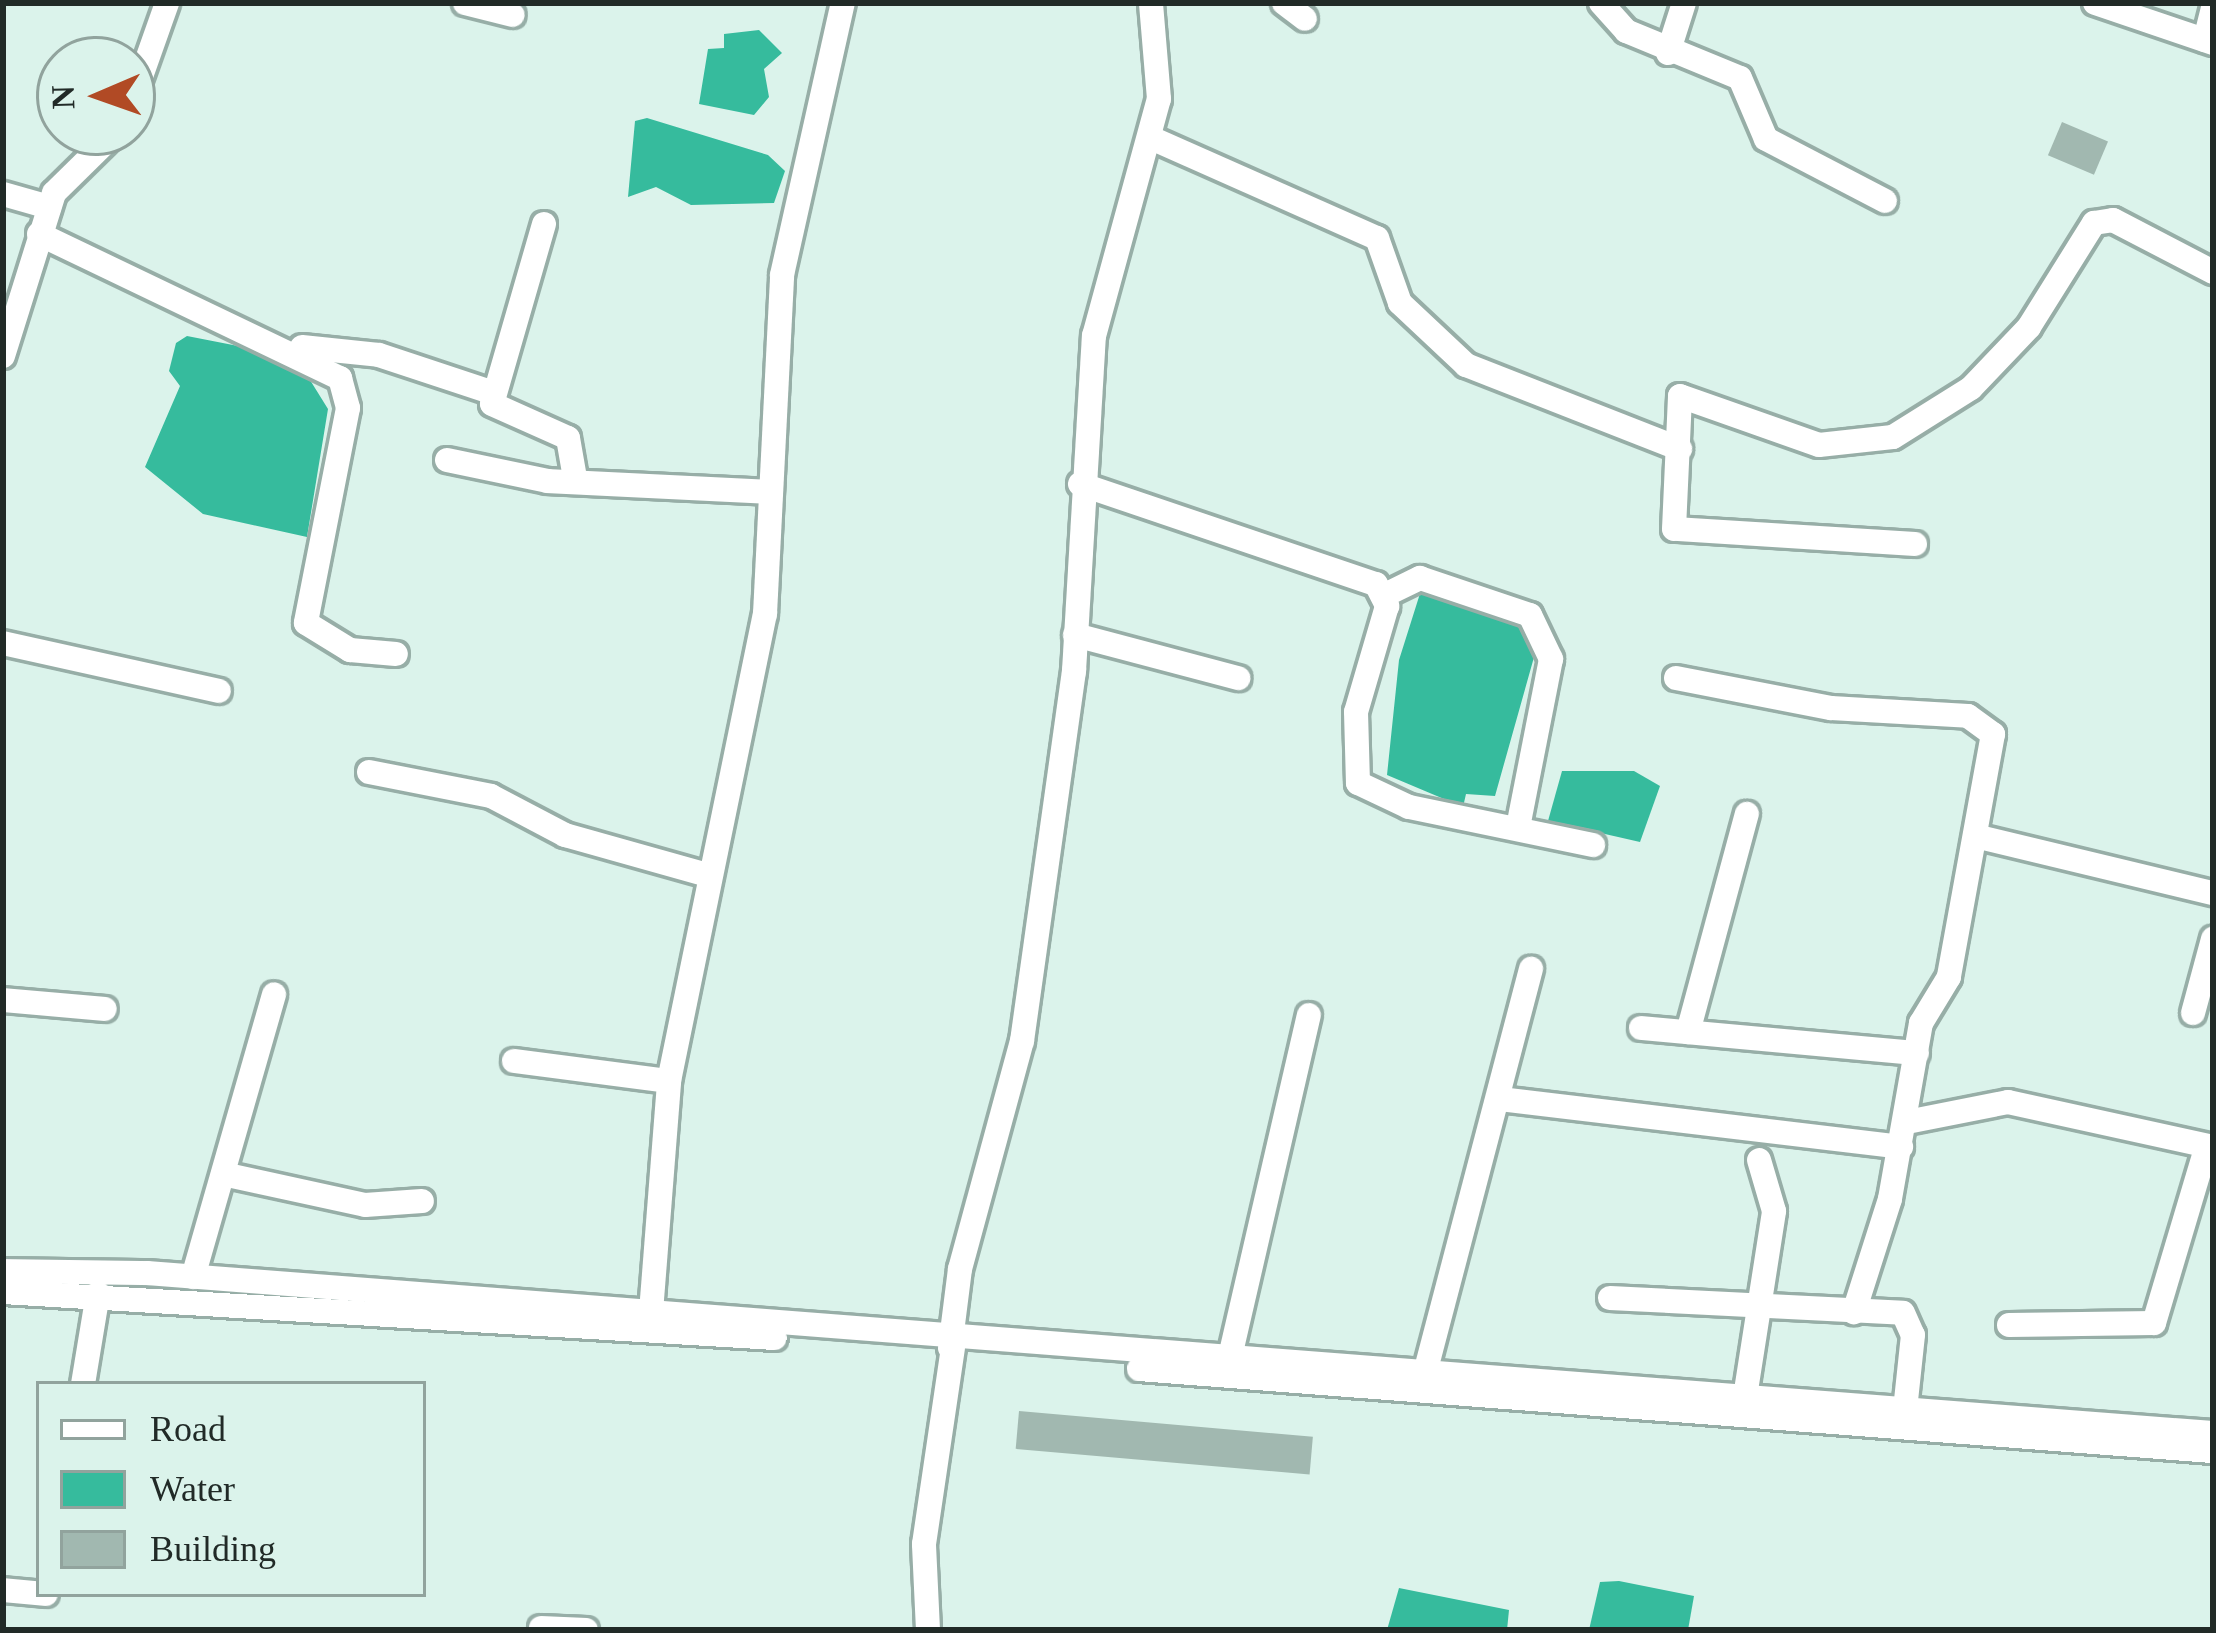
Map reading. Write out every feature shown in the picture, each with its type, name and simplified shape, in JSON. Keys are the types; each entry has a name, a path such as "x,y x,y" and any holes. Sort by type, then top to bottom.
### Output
{"street":[{"path":"155,36 167,3"},
{"path":"465,3 514,15"},
{"path":"651,1312 669,1081 707,874 765,614 782,275 844,3"},
{"path":"928,1630 924,1544 952,1345 1022,1040 1075,635 1080,484 1094,336 1151,138 1162,60 1151,3"},
{"path":"1284,3 1305,19"},
{"path":"1601,3 1668,53 1740,78 1766,139 1885,201"},
{"path":"1668,53 1684,3"},
{"path":"2096,3 2209,42 2213,8"},
{"path":"1151,138 1377,238 1400,303 1466,365 1680,449"},
{"path":"3,356 49,207 95,156"},
{"path":"3,194 49,207"},
{"path":"1915,544 1674,529 1680,396 1819,445 1924,424 2030,327 2104,219 2213,272"},
{"path":"544,224 491,392 497,412 568,438 575,478"},
{"path":"39,234 328,368 347,393 306,623 350,650 396,654"},
{"path":"277,345 379,356 491,392"},
{"path":"447,460 575,478 770,492"},
{"path":"1080,484 1365,578 1384,595"},
{"path":"1384,595 1420,578 1531,615 1551,659 1518,827"},
{"path":"1384,595 1352,774 1409,807 1593,845"},
{"path":"1075,635 1238,678"},
{"path":"3,643 219,692"},
{"path":"1676,678 1984,722 1994,752 1949,977 1917,1053 1904,1134 1854,1312"},
{"path":"369,772 491,796 565,835 707,874"},
{"path":"1688,1032 1747,814"},
{"path":"1979,837 2213,893"},
{"path":"2193,1013 2213,939"},
{"path":"1425,1373 1531,969"},
{"path":"193,1277 274,994"},
{"path":"3,1000 105,1009"},
{"path":"1229,1361 1309,1015"},
{"path":"1641,1028 1917,1053"},
{"path":"514,1061 669,1081"},
{"path":"1500,1100 1904,1134 2008,1102 2209,1148 2154,1323 2009,1325"},
{"path":"1745,1397 1774,1211 1759,1160"},
{"path":"223,1174 364,1205 422,1201"},
{"path":"3,1271 193,1277 651,1312 952,1345 1873,1418 2213,1451"},
{"path":"3,1292 98,1293 1425,1373 1745,1397 1873,1418 1905,1410 2213,1432"},
{"path":"83,1381 98,1293"},
{"path":"1610,1298 1759,1310 1903,1313 1913,1335 1905,1410"},
{"path":"3,1590 36,1593"},
{"path":"541,1628 586,1630"}],"water":[{"path":"759,30 782,53 764,69 769,97 754,115 699,104 708,49 724,48 724,34"},
{"path":"647,118 768,155 785,171 774,203 691,205 656,187 628,197 635,121"},
{"path":"187,336 263,351 310,380 328,409 307,537 203,514 145,467 180,386 169,371 176,343"},
{"path":"1423,584 1545,618 1495,796 1466,794 1463,807 1387,775 1399,660"},
{"path":"1562,771 1634,771 1660,786 1640,842 1548,821"},
{"path":"1619,1581 1694,1596 1688,1630 1589,1630 1600,1582"},
{"path":"1399,1588 1509,1610 1507,1630 1387,1630"}],"building":[{"path":"2062,122 2108,142 2094,175 2048,155"},
{"path":"1019,1411 1313,1437 1310,1475 1016,1449"}]}
